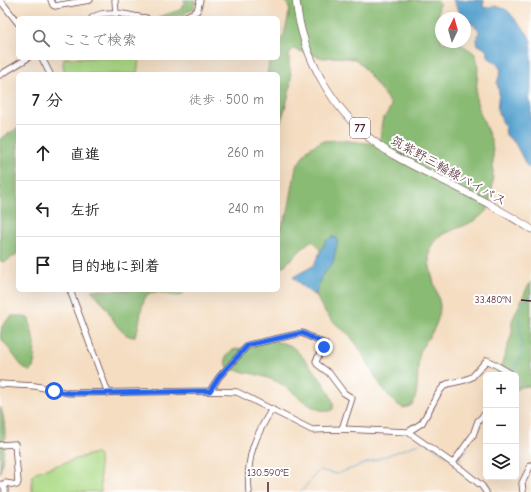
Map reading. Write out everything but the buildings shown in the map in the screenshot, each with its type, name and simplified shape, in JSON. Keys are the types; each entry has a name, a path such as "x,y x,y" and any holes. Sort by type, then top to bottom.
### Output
{"main road":[{"name":"筑紫野三輪線バイパス","path":"296,0 304,38 317,72 342,109 363,132 386,150 409,164 468,193 531,229"}],"street":[{"path":"0,0 16,20"},
{"path":"51,0 55,6 90,0"},
{"path":"115,0 116,14"},
{"path":"186,16 197,11 200,0"},
{"path":"94,16 108,14 131,16"},
{"path":"0,74 24,60"},
{"path":"43,60 49,72"},
{"path":"71,292 108,393"},
{"path":"210,391 219,377 248,345 302,333 325,344 316,361 317,364 329,373 344,393 352,398 342,429"},
{"path":"408,432 422,423 439,392 444,386 472,377 487,360 508,372"},
{"path":"0,384 35,386 69,393 237,392 312,430 342,429 408,432 453,463 486,491"},
{"path":"249,492 249,468 252,449 260,429 272,409"},
{"path":"453,463 473,435 478,421 483,416"},
{"path":"0,445 15,444 18,482 17,485 5,483 1,484"},
{"path":"523,492 522,483 531,466"},
{"path":"1,484 6,489 5,492"}],"green space":[{"path":"183,0 195,0 194,8 177,16 161,16 180,10 185,2"},
{"path":"285,0 437,0 439,3 438,12 435,12 435,48 467,48 473,52 476,57 478,68 476,98 491,140 493,153 492,194 489,206 484,214 468,224 442,235 435,240 431,247 429,253 430,268 439,300 440,310 435,326 422,347 418,364 415,398 409,407 403,408 387,394 380,385 357,345 348,334 334,322 321,305 315,291 316,278 321,257 317,245 312,241 309,242 280,268 280,228 288,212 296,167 308,149 322,141 341,140 375,144 378,142 383,119 389,111 391,104 362,65 355,59 337,57 323,58 293,49 289,57 291,81 289,94 280,124 280,72 267,72 270,60 280,60 280,39 284,35 290,9"},
{"path":"64,60 139,60 137,72 65,72"},
{"path":"16,129 16,255 5,262 0,261 0,139"},
{"path":"531,282 531,386 519,388 519,372 499,372 512,333 512,321"},
{"path":"93,292 153,292 148,294 145,298 139,326 134,337 128,336 119,328 102,302"},
{"path":"160,292 184,292 181,296 174,296"},
{"path":"11,316 23,316 29,319 35,356 33,368 29,371 21,365 0,337 2,326"},
{"path":"273,341 291,346 304,359 322,382 329,394 333,403 332,410 325,411 312,407 286,387 275,381 263,376 231,369 226,365 226,356 233,350"},
{"path":"0,406 3,414 5,439 0,473"},
{"path":"95,453 99,456 101,492 32,492 32,476 36,472"}],"water":[{"path":"453,0 484,0 483,8 496,6 507,10 527,33 531,41 531,93 528,101 531,103 531,168 527,166 515,143 506,135 505,127 497,110 499,92 497,83 501,70 497,63 489,58 486,49 476,44 479,31 471,23 471,12 460,12"},
{"path":"332,237 337,238 338,240 333,263 321,277 315,296 293,277 313,266 326,241"}],"waterway":[{"path":"514,372 519,363 521,355 519,318 525,303 531,295"},
{"path":"426,442 453,459"},
{"path":"301,492 319,470 337,474 421,443"},
{"path":"458,462 468,447"}],"route":[{"path":"54,391 69,393 173,393 210,391 219,377 248,345 302,333 325,344 324,347"}]}
